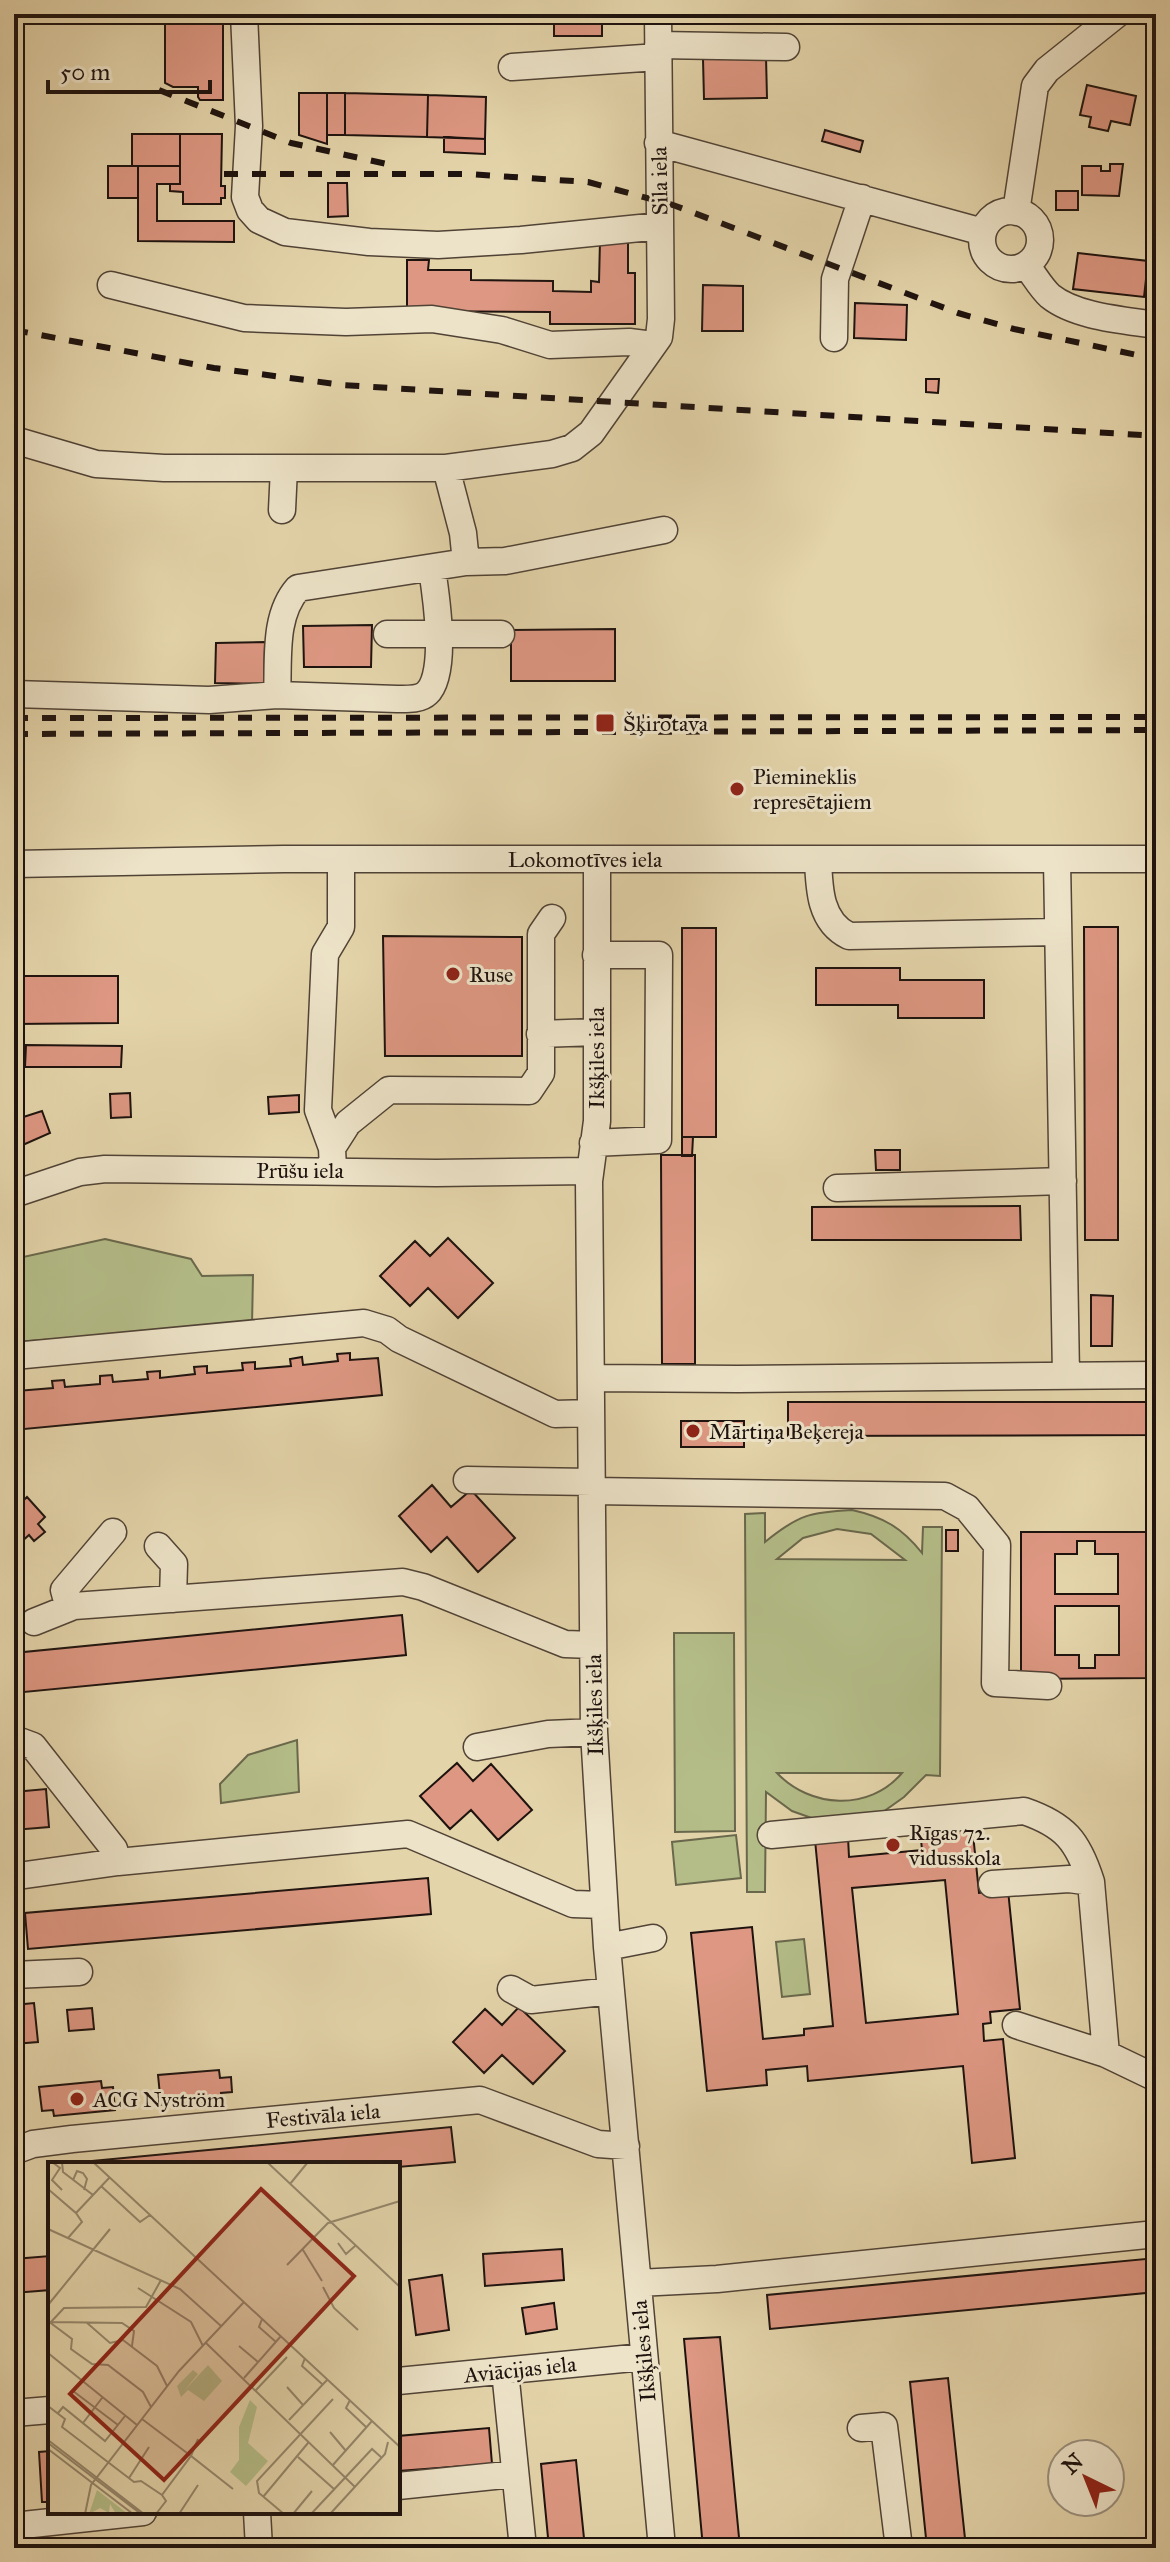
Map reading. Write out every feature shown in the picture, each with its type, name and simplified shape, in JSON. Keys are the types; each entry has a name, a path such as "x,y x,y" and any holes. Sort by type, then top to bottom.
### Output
{"street":[{"path":"244,14 249,126 245,197 250,210 259,220 285,232 369,242 438,245 660,226"},
{"name":"Sila iela","path":"653,345 659,337 661,319 658,14"},
{"path":"1016,212 1035,86 1047,70 1117,14"},
{"path":"512,67 658,51 786,47"},
{"path":"658,143 983,232"},
{"path":"834,338 835,279 862,198"},
{"path":"1016,212 1035,223 1039,234 1036,254 1026,265 1007,269 989,260 984,251 983,232 988,222 996,216 1016,212"},
{"path":"1026,265 1044,289 1057,300 1099,316 1156,325"},
{"path":"14,440 96,464 164,468 446,468 552,454 572,448 591,433 653,345 629,342 550,345 502,330 432,319 346,322 244,318 111,285"},
{"path":"282,510 284,468"},
{"path":"446,468 463,533 466,562"},
{"path":"277,695 282,613 288,599 298,588 466,562 505,561 664,530"},
{"path":"14,694 209,700 277,695 416,698 427,694 436,677 440,634 432,569"},
{"path":"387,634 501,634"},
{"path":"332,1159 318,1110 325,954 341,927 341,859"},
{"name":"Lokomotīves iela","path":"14,864 341,859 1156,859"},
{"path":"818,859 819,891 827,915 837,930 849,936 1058,932"},
{"name":"Ikšķiles iela","path":"597,860 597,1121 589,1171 594,1732 603,1905 662,2548"},
{"path":"1057,860 1066,1375"},
{"path":"332,1159 348,1123 389,1090 529,1091 541,1073 541,934 552,918"},
{"path":"593,1143 658,1140 659,955 596,955"},
{"path":"540,1034 596,1032"},
{"name":"Prūšu iela","path":"14,1194 80,1172 105,1169 332,1159 436,1173 589,1171"},
{"path":"837,1188 1063,1181"},
{"path":"14,1356 364,1323 387,1330 413,1346 555,1414 591,1413"},
{"path":"592,1378 1156,1375"},
{"path":"467,1480 945,1496 967,1508 997,1545 995,1683 1048,1686"},
{"path":"74,1606 67,1601 64,1590 113,1532"},
{"path":"158,1546 174,1564 173,1599"},
{"path":"34,1622 74,1606 403,1582 423,1587 565,1644 593,1645"},
{"path":"477,1747 548,1734 594,1732"},
{"path":"14,1739 33,1746 114,1849 118,1862"},
{"path":"771,1835 1024,1811 1049,1819 1082,1853 1091,1882 1106,2054"},
{"path":"14,1880 18,1876 118,1862 408,1834 573,1904 603,1905"},
{"path":"992,1884 1069,1879 1091,1882"},
{"path":"607,1947 653,1938"},
{"path":"14,1975 79,1972"},
{"path":"511,1989 531,2000 611,1991"},
{"path":"1016,2025 1106,2054 1149,2075"},
{"name":"Festivāla iela","path":"14,2151 33,2144 72,2139 480,2100 598,2144 626,2146"},
{"path":"638,2283 717,2279 1156,2234"},
{"name":"Aviācijas iela","path":"400,2381 643,2357"},
{"path":"505,2371 523,2548"},
{"path":"14,2413 48,2410"},
{"path":"861,2428 884,2426 899,2548"},
{"path":"400,2486 515,2474"},
{"path":"24,2532 131,2514"},
{"path":"257,2514 259,2548"}],"green space":[{"path":"105,1239 191,1259 202,1276 253,1275 252,1325 14,1342 14,1259"},
{"path":"852,1510 883,1520 900,1530 922,1553 923,1527 942,1527 940,1776 926,1775 904,1797 880,1814 817,1820 792,1811 766,1792 765,1892 747,1892 745,1514 765,1513 765,1542 805,1517","holes":["837,1529 871,1534 905,1560 777,1559 803,1538","777,1773 902,1773 889,1786 873,1794 840,1801 806,1793 790,1785"]},
{"path":"674,1633 734,1633 735,1831 675,1832"},
{"path":"297,1740 299,1792 221,1803 220,1784 248,1755"},
{"path":"736,1835 741,1878 676,1885 672,1842"},
{"path":"804,1939 810,1994 782,1997 776,1942"}],"building":[{"path":"165,14 223,14 223,100 200,100 198,87 173,87 165,83"},
{"path":"425,14 497,14 497,17 425,17"},
{"path":"554,14 602,14 602,36 554,36"},
{"path":"766,57 767,98 704,99 703,59"},
{"path":"1087,85 1136,96 1130,125 1111,121 1108,131 1089,127 1091,117 1080,115"},
{"path":"299,93 327,93 327,144 299,135"},
{"path":"327,93 345,93 345,135 327,135"},
{"path":"345,93 428,95 427,137 345,135"},
{"path":"428,95 486,97 485,139 427,137"},
{"path":"825,130 863,141 860,152 822,141"},
{"path":"132,134 180,134 180,166 132,166"},
{"path":"180,134 222,134 221,186 225,186 225,198 221,198 221,204 183,204 183,192 170,191 170,184 180,184"},
{"path":"444,137 485,139 485,154 444,152"},
{"path":"1110,164 1123,164 1119,196 1082,195 1082,166 1101,166 1101,171 1110,171"},
{"path":"108,166 138,166 138,198 108,198"},
{"path":"138,166 180,166 180,184 157,184 157,221 234,221 234,242 138,241"},
{"path":"328,183 347,183 348,216 328,217"},
{"path":"1056,191 1078,191 1078,210 1056,210"},
{"path":"600,241 628,241 628,273 635,273 635,324 550,324 550,312 407,311 407,260 429,260 428,270 471,270 471,280 553,281 553,291 591,292 591,281 599,282"},
{"path":"1078,253 1148,261 1144,297 1073,289"},
{"path":"703,285 743,286 743,331 702,331"},
{"path":"855,303 907,305 906,340 854,338"},
{"path":"926,379 939,379 938,393 926,392"},
{"path":"372,625 371,667 304,667 303,626"},
{"name":"Šķirotava","path":"615,629 615,681 511,681 511,630"},
{"path":"265,642 264,684 215,683 216,643"},
{"path":"1084,927 1118,927 1118,1240 1085,1240"},
{"path":"682,928 716,928 716,1137 682,1137"},
{"name":"Ruse","path":"383,936 522,937 522,1056 385,1056"},
{"path":"816,968 900,968 900,980 984,980 984,1018 898,1018 898,1005 816,1005"},
{"path":"14,976 118,976 118,1023 14,1024"},
{"path":"26,1045 122,1046 121,1067 25,1067"},
{"path":"130,1093 131,1117 111,1118 110,1094"},
{"path":"299,1095 299,1112 269,1114 268,1097"},
{"path":"42,1111 50,1133 16,1148 14,1120"},
{"path":"682,1137 693,1137 692,1156 682,1156"},
{"path":"875,1150 900,1150 900,1170 876,1170"},
{"path":"661,1155 695,1155 695,1364 662,1364"},
{"path":"1020,1206 1021,1240 812,1240 812,1207"},
{"path":"448,1238 493,1283 458,1318 428,1288 410,1306 380,1276 415,1241 430,1256"},
{"path":"1091,1295 1113,1296 1112,1346 1091,1346"},
{"path":"350,1353 350,1360 378,1358 382,1395 14,1430 14,1384 17,1384 17,1391 53,1388 52,1381 64,1380 65,1387 100,1384 100,1376 112,1375 113,1382 148,1379 147,1372 160,1371 160,1378 195,1374 194,1367 207,1366 207,1373 243,1370 242,1363 255,1362 255,1369 291,1366 290,1359 302,1357 303,1365 338,1361 337,1354"},
{"path":"788,1402 1156,1402 1156,1435 788,1436"},
{"path":"681,1421 744,1421 744,1447 681,1447"},
{"path":"432,1485 451,1507 471,1490 515,1538 478,1572 447,1537 431,1552 399,1516"},
{"path":"27,1497 45,1517 38,1524 45,1532 34,1541 29,1535 20,1543 14,1536 14,1509"},
{"path":"946,1530 958,1530 958,1551 946,1551"},
{"path":"1021,1532 1152,1532 1152,1678 1021,1679","holes":["1077,1541 1095,1541 1095,1554 1118,1554 1118,1594 1055,1594 1055,1554 1077,1554","1055,1606 1119,1606 1119,1655 1095,1655 1095,1668 1079,1668 1079,1655 1055,1655"]},
{"path":"402,1615 406,1655 14,1693 14,1653"},
{"path":"457,1763 473,1781 491,1764 532,1810 498,1840 471,1810 450,1829 420,1796"},
{"path":"46,1789 49,1827 14,1830 14,1792"},
{"path":"972,1824 979,1893 1008,1890 1020,2009 990,2012 991,2023 983,2024 984,2041 1003,2039 1015,2158 972,2163 963,2066 808,2081 807,2066 766,2070 767,2085 707,2091 691,1933 752,1927 763,2039 804,2035 804,2029 833,2026 815,1840 848,1837 849,1857 922,1850 920,1829","holes":["945,1880 958,2014 866,2023 852,1888"]},
{"path":"428,1878 431,1914 28,1949 25,1913"},
{"path":"34,2003 38,2042 14,2044 14,2005"},
{"path":"519,2007 565,2051 533,2084 502,2055 484,2073 453,2042 485,2009 502,2025"},
{"path":"92,2008 94,2029 69,2031 67,2010"},
{"path":"219,2070 220,2078 231,2077 232,2092 221,2093 222,2100 161,2105 158,2075"},
{"name":"ACG Nyström","path":"101,2081 102,2088 113,2087 115,2110 54,2116 53,2110 42,2111 39,2087"},
{"path":"451,2127 455,2162 400,2167 400,2162 81,2162"},
{"path":"562,2249 564,2280 485,2286 483,2254"},
{"path":"48,2256 48,2290 14,2293 14,2259"},
{"path":"1156,2258 1156,2292 770,2329 767,2295"},
{"path":"442,2275 449,2330 416,2335 409,2280"},
{"path":"554,2303 557,2329 526,2334 522,2308"},
{"path":"720,2337 740,2548 703,2548 684,2339"},
{"path":"948,2378 966,2548 927,2548 910,2382"},
{"path":"489,2428 492,2464 400,2471 400,2436"},
{"path":"48,2451 48,2502 42,2502 39,2452"},
{"path":"576,2460 585,2548 549,2548 541,2464"}],"railway":[{"path":"159,90 291,143 396,166"},
{"path":"224,174 467,174 588,182 673,205 958,313 1014,329 1156,359"},
{"path":"14,330 214,368 343,385 1156,436"},
{"path":"14,718 1156,717"},
{"path":"14,734 1156,730"}],"place":[{"name":"Šķirotava","path":"605,723"},
{"name":"Piemineklis represētajiem","path":"737,789"},
{"name":"Ruse","path":"453,974"},
{"name":"Mārtiņa Beķereja","path":"693,1431"},
{"name":"Rīgas 72. vidusskola","path":"893,1845"},
{"name":"ACG Nyström","path":"77,2099"}]}
